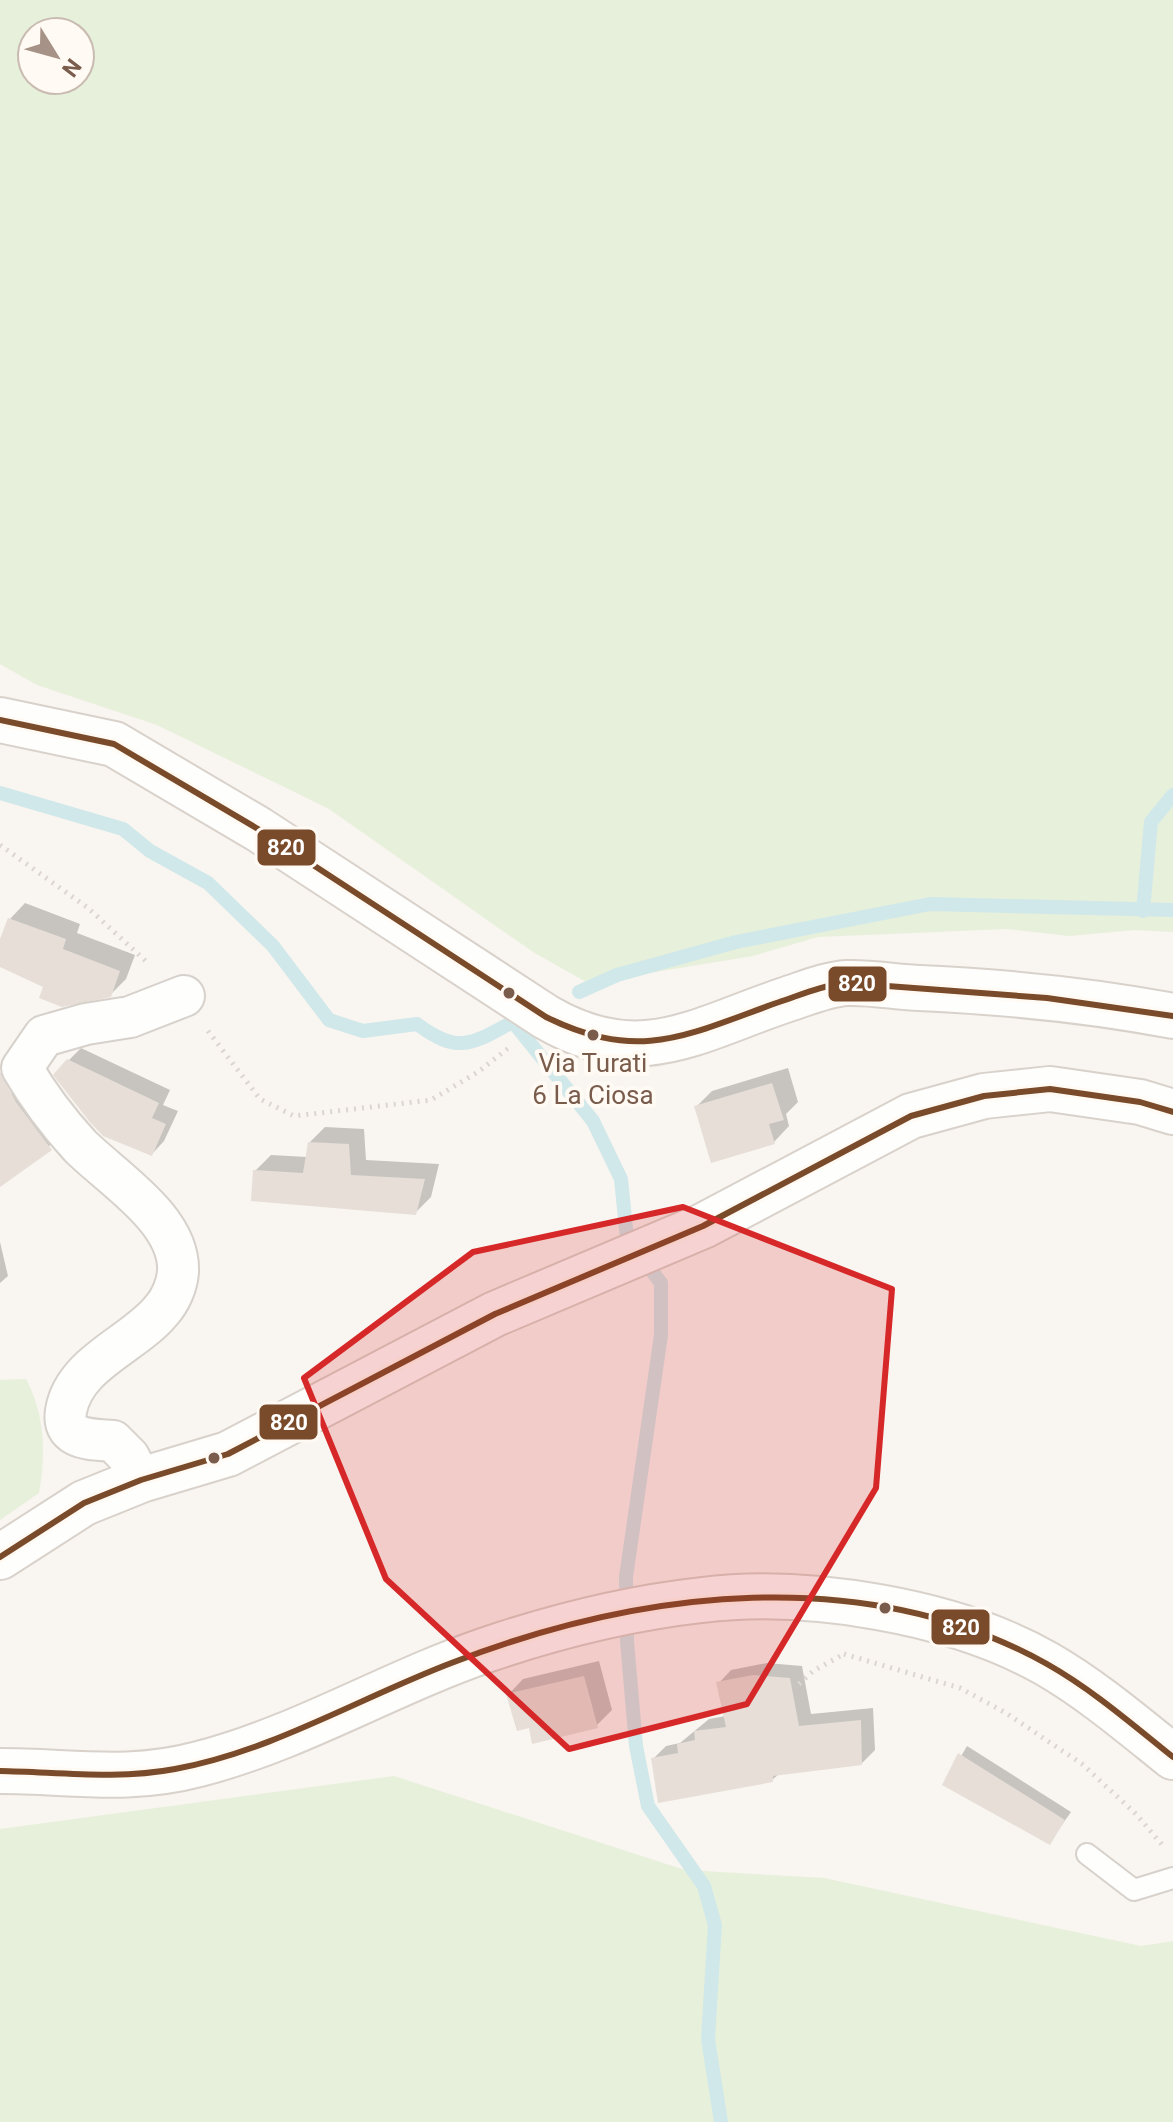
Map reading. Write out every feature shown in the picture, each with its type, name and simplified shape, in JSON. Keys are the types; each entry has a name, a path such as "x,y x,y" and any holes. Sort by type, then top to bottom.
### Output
{"main road":[{"path":"0,720 114,744 258,829 546,1017 575,1034 602,1042 634,1044 684,1038 766,1006 846,983 1088,1000 1173,1016"},
{"path":"0,1557 84,1503 141,1480 228,1454 495,1314 703,1226 911,1116 984,1096 1050,1089 1140,1102 1173,1112"},
{"path":"0,1771 124,1777 199,1764 331,1717 488,1649 608,1616 704,1599 781,1598 919,1616 997,1640 1048,1664 1173,1757"}],"street":[{"path":"141,1480 129,1457 113,1441 73,1435 65,1419 69,1397 85,1375 160,1314 171,1297 178,1273 174,1243 135,1194 82,1148 42,1103 22,1068 44,1036 86,1024 130,1017 184,996"}],"lane":[{"path":"1087,1854 1134,1890 1173,1878"}],"path":[{"path":"0,845 88,908 184,996 260,1099 294,1116 431,1100 478,1072 546,1017"},
{"path":"799,1684 813,1671 844,1654 960,1688 1006,1713 1082,1764 1136,1814 1173,1857"}],"highlighted area":[{"path":"683,1207 892,1289 876,1488 747,1704 569,1749 386,1579 304,1378 473,1252"}],"green space":[{"path":"0,0 1173,0 1173,932 1135,930 1069,936 1007,929 818,937 753,956 588,983 533,952 329,809 157,725 37,685 0,664"},
{"path":"26,1379 37,1407 42,1435 43,1464 39,1493 0,1520 0,1380"},
{"path":"394,1776 685,1870 824,1878 1141,1946 1173,1941 1173,2122 0,2122 0,1829"}],"building":[{"path":"8,918 66,939 63,949 120,971 111,997 62,1007 39,998 43,987 0,967 0,939"},
{"path":"67,1059 159,1103 152,1118 166,1124 152,1156 103,1136 89,1121 53,1075"},
{"path":"0,1072 16,1102 52,1150 0,1187"},
{"path":"772,1083 784,1120 769,1124 775,1144 711,1163 694,1106"},
{"path":"308,1142 349,1144 351,1175 425,1179 416,1215 251,1201 253,1170 303,1173"},
{"path":"753,1675 790,1678 799,1726 861,1720 862,1765 773,1776 773,1782 658,1803 651,1758 678,1753 677,1744 695,1740 694,1731 726,1727 716,1682"},
{"path":"584,1676 598,1728 532,1744 529,1728 517,1731 506,1694"},
{"path":"958,1753 1065,1820 1050,1845 942,1785"}],"waterway":[{"path":"0,793 123,829 150,851 208,883 273,946 329,1020 363,1031 417,1024 432,1034 456,1043 477,1040 516,1020"},
{"path":"1143,911 1151,822 1173,795"},
{"path":"579,992 617,975 736,942 930,904 1173,910"},
{"path":"513,1022 593,1121 621,1179 627,1238 661,1283 661,1335 626,1577 627,1641 636,1746 648,1806 704,1886 715,1925 708,2039 721,2122"}],"transit line":[{"name":"820","path":"0,720 114,744 258,829 546,1017 610,1039 638,1041 691,1033 814,990 847,983 1047,998 1173,1016"},
{"name":"820","path":"0,1557 84,1503 141,1480 228,1454 495,1314 703,1226 911,1116 984,1096 1050,1089 1140,1102 1173,1112"},
{"name":"820","path":"0,1771 131,1774 211,1761 282,1736 454,1662 526,1637 600,1618 676,1604 752,1598 829,1600 904,1611 977,1632 1064,1674 1173,1757"}],"place":[{"name":"Via Turati 6 La Ciosa","path":"593,1035"}]}
